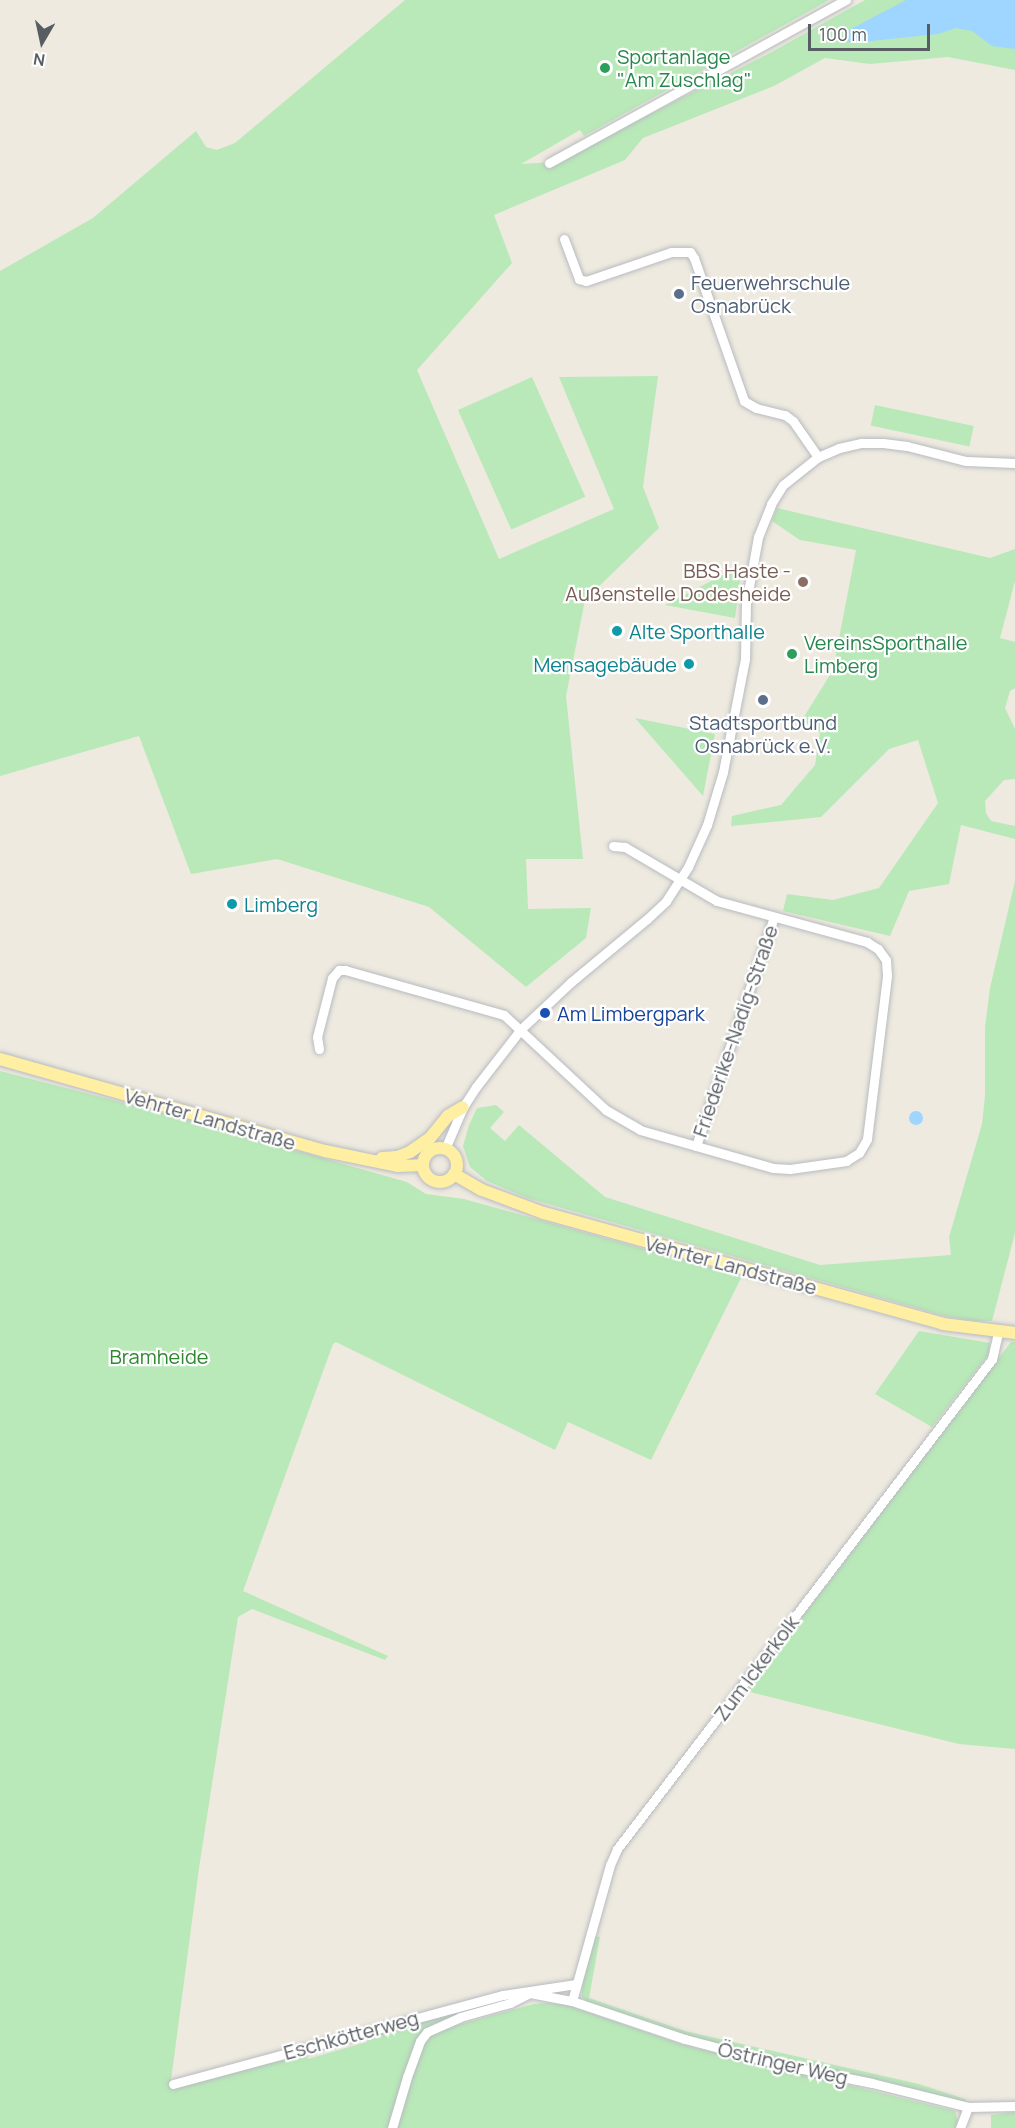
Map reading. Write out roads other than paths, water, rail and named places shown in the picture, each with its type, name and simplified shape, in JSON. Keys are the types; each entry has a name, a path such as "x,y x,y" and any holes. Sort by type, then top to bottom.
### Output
{"main road":[{"name":"Vehrter Landstraße","path":"0,1059 315,1148 373,1162 423,1165"},
{"path":"373,1162 410,1152 430,1138 448,1116 463,1107"},
{"path":"445,1149 455,1158 454,1173 447,1180 438,1182 429,1178 423,1165 424,1158 432,1150 445,1149"},
{"name":"Vehrter Landstraße","path":"454,1173 482,1190 544,1213 934,1321 1015,1333"}],"street":[{"path":"549,163 846,0"},
{"path":"564,239 579,279 586,280 671,252 690,252 744,401 756,408 784,415 794,421 818,457"},
{"path":"445,1149 463,1107 521,1029 571,982 647,919 666,901 681,880 707,825 723,772 745,659 746,603 763,520 783,485 818,457 839,448 884,443 966,461 1015,463"},
{"path":"319,1049 317,1036 332,978 339,970 495,1010 521,1029 606,1110 640,1130 772,1168 790,1169 846,1161 859,1153 867,1139 887,975 886,960 878,949 867,942 717,901 625,847 613,846"},
{"name":"Friederike-Nadig-Straße","path":"696,1146 774,917"},
{"name":"Zum Ickerkolk","path":"576,1984 609,1865 617,1849 992,1359 998,1332"},
{"path":"392,2128 420,2041 427,2032 460,2017 510,2003 530,1993 576,1984 572,2001 530,1993"},
{"name":"Eschkötterweg","path":"173,2084 503,1995 530,1993"},
{"name":"Östringer Weg","path":"572,2001 685,2039 968,2107 1015,2106"},
{"path":"960,2128 968,2107"}],"water":[{"path":"906,0 1015,0 1015,49 992,46 972,31 956,28 938,34 852,43 846,41 849,30"},
{"path":"913,1111 919,1111 923,1118 919,1125 913,1125 909,1121 909,1115"}],"place":[{"name":"Sportanlage \"Am Zuschlag\"","path":"605,68"},
{"name":"Feuerwehrschule Osnabrück","path":"679,294"},
{"name":"BBS Haste - Außenstelle Dodesheide","path":"803,582"},
{"name":"Alte Sporthalle","path":"617,631"},
{"name":"VereinsSporthalle Limberg","path":"792,654"},
{"name":"Mensagebäude","path":"689,664"},
{"name":"Stadtsportbund Osnabrück e.V.","path":"763,700"},
{"name":"Limberg","path":"232,904"},
{"name":"Am Limbergpark","path":"545,1013"}],"park label":[{"name":"Bramheide","path":"159,1356"}]}
